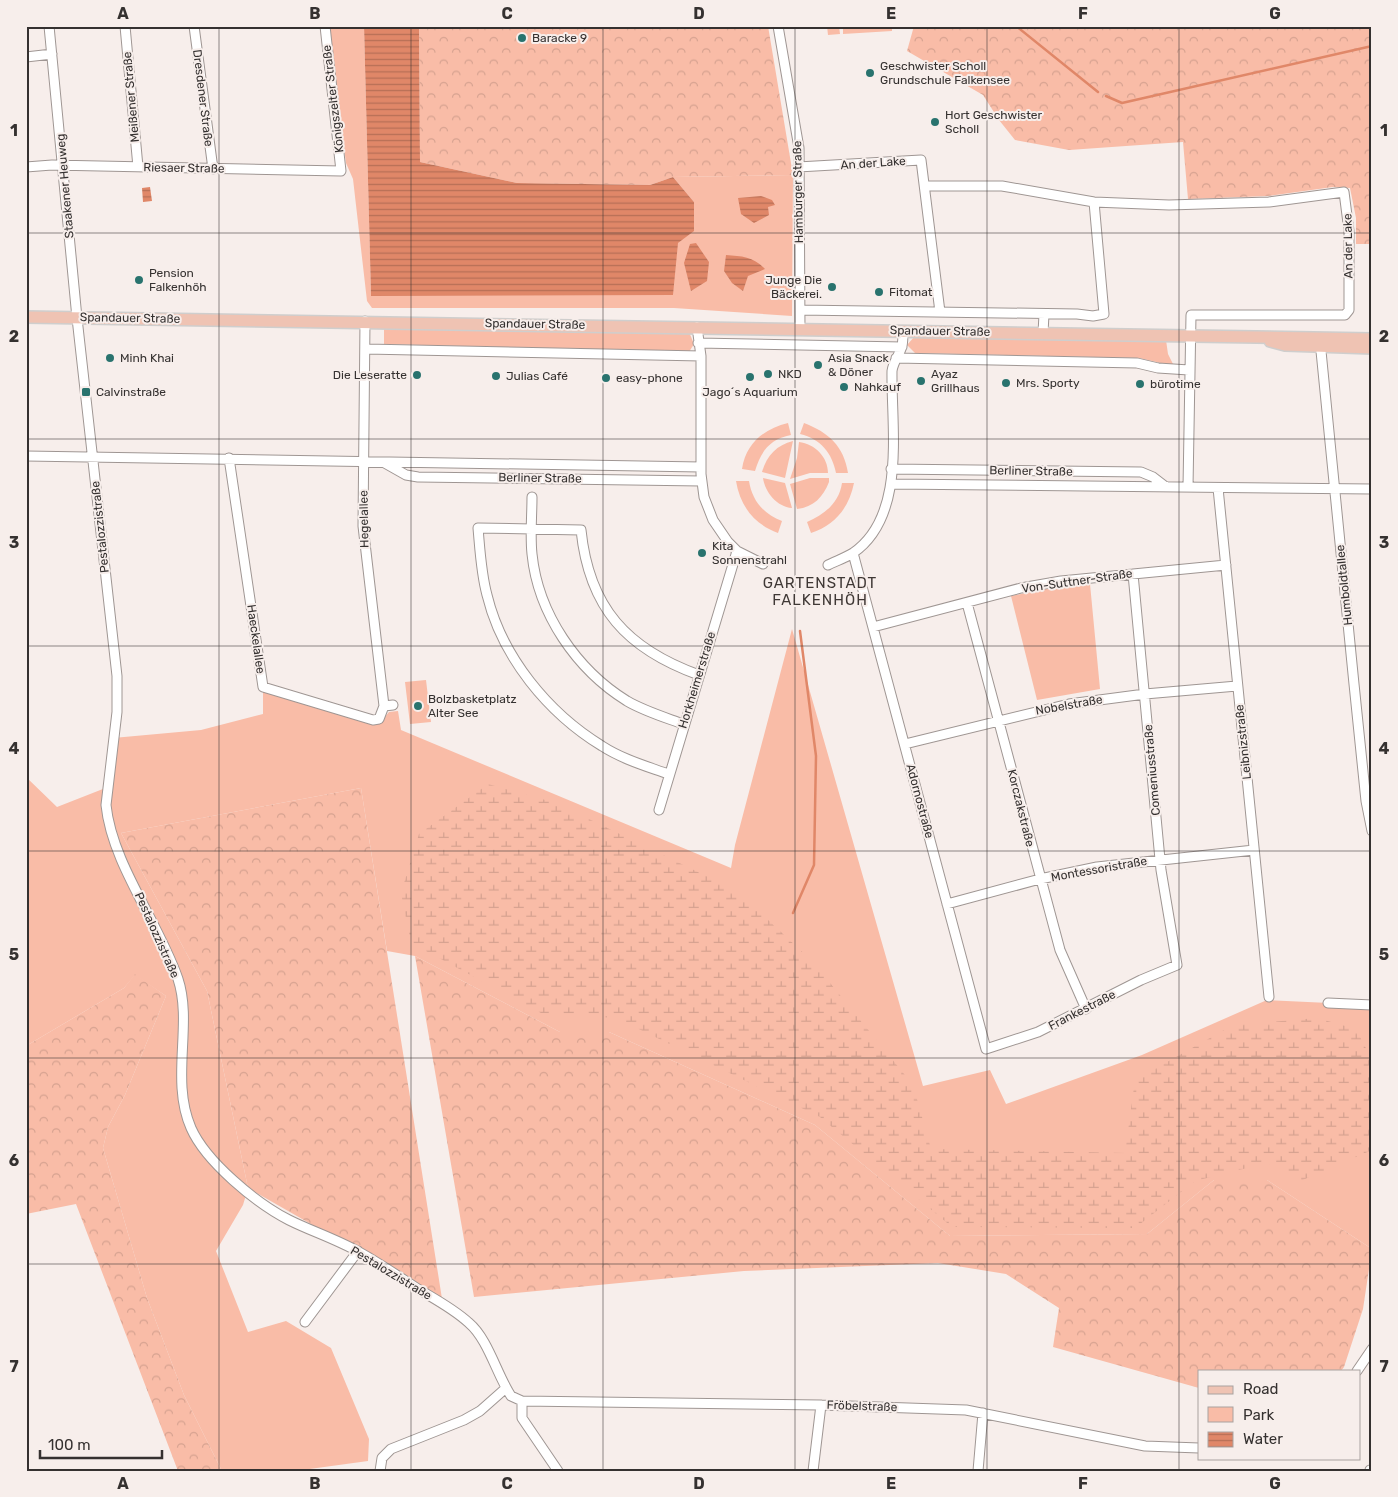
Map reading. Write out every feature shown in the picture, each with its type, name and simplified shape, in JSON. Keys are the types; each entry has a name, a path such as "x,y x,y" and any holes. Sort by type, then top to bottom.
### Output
{"main road":[{"name":"Spandauer Straße","path":"26,317 1254,336 1285,345 1372,339"},
{"name":"Spandauer Straße","path":"1320,343 1372,348"}],"street":[{"name":"Staakener Heuweg","path":"49,26 77,318"},
{"name":"Meißener Straße","path":"125,26 138,167"},
{"name":"Dresdener Straße","path":"194,26 213,169"},
{"name":"Königszelter Straße","path":"325,26 341,171"},
{"name":"Hamburger Straße","path":"778,26 796,130 800,329"},
{"path":"26,57 52,54"},
{"name":"An der Lake","path":"798,167 921,160 940,312"},
{"name":"Riesaer Straße","path":"26,167 341,171"},
{"name":"An der Lake","path":"925,186 1002,186 1094,202 1201,204 1269,202 1344,192 1349,231 1349,310 1345,316 1192,315 1190,335"},
{"name":"Spandauer Straße","path":"800,310 1093,316 1104,314 1094,202"},
{"path":"1043,333 1044,314"},
{"name":"Pestalozzistraße","path":"77,318 117,676 117,712 106,805 107,820 119,852 172,963 179,982 182,998 181,1081 186,1114 201,1146 216,1163 267,1206 286,1219 358,1251 471,1324 480,1336 511,1396 522,1400"},
{"name":"Hegelallee","path":"366,321 363,461 365,554 389,706"},
{"path":"697,327 701,356 701,481 704,497 713,520 728,542 737,551 763,564"},
{"path":"828,565 853,553 877,526 890,498 892,484 892,367 902,347 903,330"},
{"path":"1188,487 1190,335"},
{"name":"Spandauer Straße","path":"698,343 902,347"},
{"name":"Humboldtallee","path":"1320,343 1366,801 1372,831"},
{"path":"366,349 701,356"},
{"path":"896,358 1137,362 1158,368 1189,370"},
{"path":"26,456 92,456"},
{"name":"Berliner Straße","path":"92,456 701,467"},
{"name":"Haeckelallee","path":"229,458 263,687 373,720 379,719 389,706"},
{"name":"Berliner Straße","path":"383,462 406,475 418,477 701,481"},
{"name":"Berliner Straße","path":"891,469 1141,472 1153,477 1166,487"},
{"name":"Berliner Straße","path":"892,484 1372,489"},
{"name":"Leibnizstraße","path":"1218,488 1270,997"},
{"path":"532,497 532,556 542,597 555,626 579,660 610,689 628,702 683,724"},
{"path":"668,774 604,747 587,736 552,707 527,677 513,656 494,616 487,596 482,572 478,528 581,530 583,551 590,576 596,592 612,619 634,642 654,656 699,675"},
{"name":"Horkheimerstraße","path":"658,810 737,551"},
{"name":"Adornostraße","path":"853,553 986,1049"},
{"name":"Von-Suttner-Straße","path":"873,626 1045,584 1226,565"},
{"name":"Comeniusstraße","path":"1133,574 1160,859 1168,921 1177,965"},
{"name":"Korczakstraße","path":"967,603 1040,879 1066,966 1086,1009"},
{"name":"Nobelstraße","path":"905,744 1069,704 1145,694 1237,686"},
{"name":"Montessoristraße","path":"947,904 1040,879 1097,867 1254,850"},
{"name":"Frankestraße","path":"986,1049 1038,1032 1141,980 1177,965"},
{"path":"1328,1003 1372,1005"},
{"path":"306,1322 358,1251"},
{"path":"1358,1370 1372,1349"},
{"path":"380,1471 382,1458 391,1449 464,1420 480,1411 506,1388"},
{"path":"522,1400 522,1418 558,1471"},
{"name":"Fröbelstraße","path":"522,1400 821,1405 961,1410 1145,1446 1198,1448"},
{"path":"813,1471 821,1405"},
{"path":"978,1471 984,1413"}],"green space":[{"path":"328,26 364,26 371,296 678,243 694,202 673,177 793,175 792,316 674,308 372,308 367,301 353,179 346,163"},
{"path":"419,26 768,26 793,175 673,177 650,185 517,183 420,162"},
{"path":"827,26 839,26 840,34 828,35"},
{"path":"843,26 892,26 892,31 843,34"},
{"path":"914,26 1372,26 1372,244 1356,244 1356,218 1350,188 1333,187 1268,196 1188,199 1183,142 1069,150 1015,140 983,95 907,51"},
{"path":"384,328 689,332 694,344 689,352 384,344"},
{"path":"915,336 1166,340 1168,354 1174,366 1139,358 915,353 907,345"},
{"path":"788,423 791,435 777,440 767,447 755,471 742,469 748,452 758,438 771,429"},
{"path":"804,423 834,441 843,455 848,473 836,473 832,459 820,443 800,434"},
{"path":"793,441 785,478 762,472 770,456 777,448"},
{"path":"799,442 810,445 819,452 826,462 828,473 810,473 790,479 797,458"},
{"path":"763,478 785,483 792,508 781,505 773,498 766,488"},
{"path":"810,478 829,478 829,482 824,492 813,504 797,509 790,484"},
{"path":"736,481 749,481 750,488 760,506 769,514 782,521 778,533 762,525 750,513 741,498"},
{"path":"842,483 854,483 845,508 834,520 820,530 811,533 807,522 830,507 838,496"},
{"path":"1090,584 1100,689 1037,700 1011,596 1056,587"},
{"path":"792,629 923,1086 990,1070 1006,1104 1142,1055 1267,1000 1372,1005 1372,1249 1267,1180 1214,1180 1147,1234 950,1236 815,1125 609,1032 560,1032 415,956 387,951 361,788 121,833 207,991 248,1188 243,1205 216,1251 248,1332 286,1321 331,1348 369,1439 368,1461 295,1471 222,1471 184,1395 147,1298 103,1148 108,1127 125,1095 166,996 135,975 124,988 26,1046 26,777 57,807 108,787 113,738 201,730 263,714 263,687 379,724 389,712 398,711 401,730 731,868 735,845"},
{"name":"Bolzbasketplatz Alter See","path":"426,680 431,722 410,724 405,682"},
{"path":"488,784 556,803 737,891 813,962 913,1085 931,1149 1125,1153 1135,1080 1233,1025 1317,1018 1356,1029 1372,1060 1372,1150 1298,1182 1267,1163 1195,1181 1135,1228 952,1227 820,1117 616,1018 541,1013 411,943 401,893 419,834"},
{"path":"361,788 443,1305 358,1251 248,1188 207,991 121,833"},
{"path":"415,956 560,1032 609,1032 815,1125 950,1236 1147,1234 1214,1180 1267,1180 1372,1249 1363,1309 1342,1370 1198,1370 1198,1388 1053,1347 1059,1308 1006,1274 938,1263 744,1271 474,1297"},
{"path":"135,974 166,996 125,1095 108,1127 103,1148 147,1298 184,1395 222,1471 178,1471 76,1204 26,1214 26,1046 124,988"}],"water":[{"path":"364,26 419,26 420,162 517,183 650,185 673,177 694,202 694,231 678,243 673,295 371,296"},
{"path":"150,187 152,201 143,202 142,188"},
{"path":"761,196 772,200 775,205 768,207 769,215 754,223 741,214 738,198"},
{"path":"696,243 709,262 707,281 691,291 684,263 690,244"},
{"path":"726,255 747,258 757,262 765,269 748,276 743,291 732,283 724,271"}],"waterway":[{"path":"1016,26 1098,92"},
{"path":"1106,96 1122,103 1372,46"},
{"path":"793,913 814,865 816,756 800,631"}],"place":[{"name":"Baracke 9","path":"522,38"},
{"name":"Geschwister Scholl Grundschule Falkensee","path":"870,73"},
{"name":"Hort Geschwister Scholl","path":"935,122"},
{"name":"Pension Falkenhöh","path":"139,280"},
{"name":"Junge Die Bäckerei.","path":"832,287"},
{"name":"Fitomat","path":"879,292"},
{"name":"Minh Khai","path":"110,358"},
{"name":"Asia Snack & Döner","path":"818,365"},
{"name":"NKD","path":"768,374"},
{"name":"Die Leseratte","path":"417,375"},
{"name":"Julias Café","path":"496,376"},
{"name":"Jago´s Aquarium","path":"750,377"},
{"name":"easy-phone","path":"606,378"},
{"name":"Ayaz Grillhaus","path":"921,381"},
{"name":"Mrs. Sporty","path":"1006,383"},
{"name":"bürotime","path":"1140,384"},
{"name":"Nahkauf","path":"844,387"},
{"name":"Calvinstraße","path":"86,392"},
{"name":"Kita Sonnenstrahl","path":"702,553"},
{"name":"Bolzbasketplatz Alter See","path":"418,706"}],"district":[{"name":"GARTENSTADT FALKENHÖH","path":"820,592"}]}
